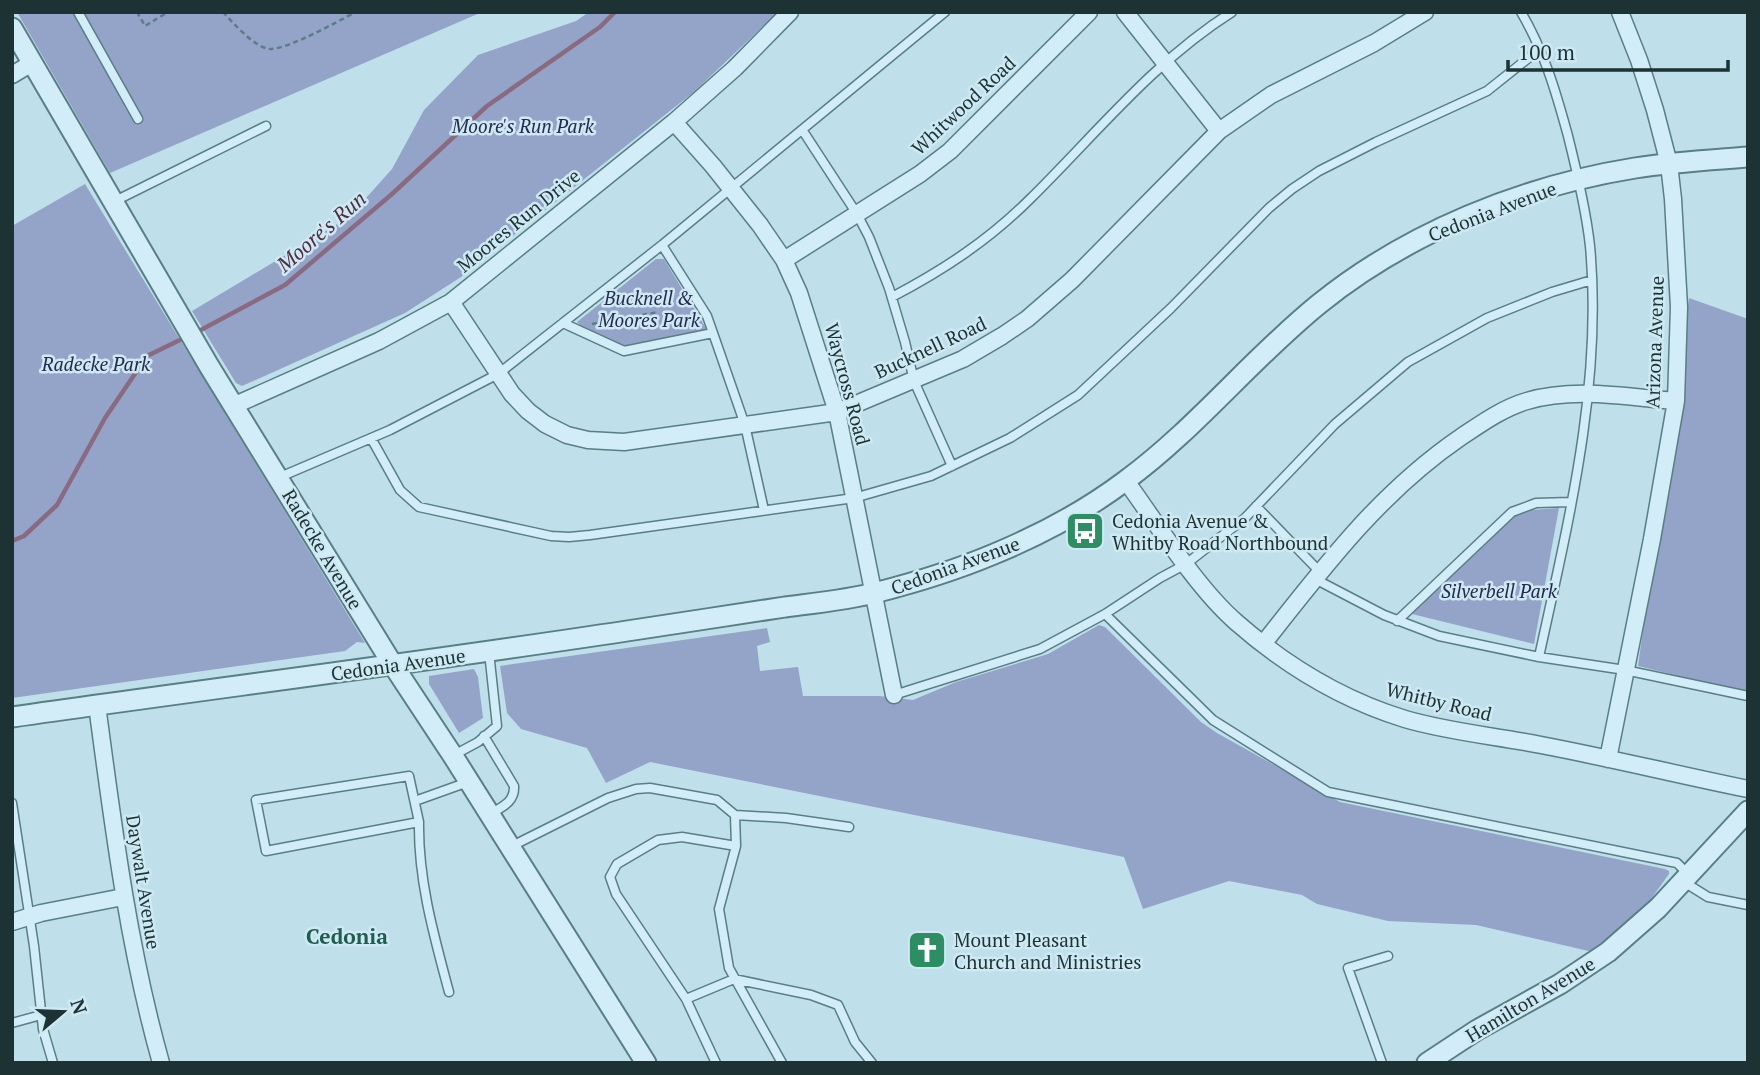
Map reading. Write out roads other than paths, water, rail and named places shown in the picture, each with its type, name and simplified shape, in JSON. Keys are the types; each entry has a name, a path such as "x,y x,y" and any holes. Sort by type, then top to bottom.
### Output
{"street":[{"name":"Moores Run Drive","path":"235,405 379,341 451,302 674,122 735,68 790,12"},
{"name":"Whitwood Road","path":"784,260 920,174 950,151 1089,12"},
{"path":"1125,12 1219,131"},
{"name":"Bucknell Road","path":"451,302 498,374 528,411 545,424 567,435 588,440 624,442 837,412 963,359 1002,336 1052,298 1219,131 1271,95 1374,43 1425,12"},
{"name":"Arizona Avenue","path":"1608,759 1652,539 1676,401 1679,307 1669,164 1651,98 1620,12"},
{"name":"Radecke Avenue","path":"12,28 209,366 393,664 646,1063"},
{"path":"12,75 32,63"},
{"name":"Waycross Road","path":"674,122 731,187 784,260 812,329 837,412 894,695"},
{"name":"Cedonia Avenue","path":"12,717 489,652 873,594 942,574 997,553 1079,512 1126,481 1174,440 1290,329 1353,278 1424,236 1513,200 1578,180 1626,169 1748,158"},
{"path":"1263,644 1350,534 1390,493 1427,461 1506,409 1553,396 1589,394 1676,401"},
{"name":"Whitby Road","path":"1126,481 1186,564 1235,621 1288,663 1324,684 1370,706 1406,719 1748,789"},
{"name":"Daywalt Avenue","path":"97,705 123,897 137,969 161,1063"},
{"name":"Hamilton Avenue","path":"1427,1063 1477,1030 1592,964 1640,925 1687,879 1748,811"},
{"path":"12,922 123,897"}],"lane":[{"path":"78,12 138,119"},
{"path":"280,477 371,439 498,374 567,325 945,12"},
{"path":"891,297 937,274 983,241 1029,201 1107,117 1165,62 1232,12"},
{"path":"1521,12 1541,48 1557,97 1578,180 1590,246 1592,280 1592,365 1589,394 1571,502 1539,657"},
{"path":"371,439 400,490 419,507 551,536 590,535 854,498 931,476 1010,438 1078,395 1171,308 1269,208 1292,190 1320,171 1376,142 1487,92 1541,48"},
{"path":"113,202 266,126"},
{"path":"803,131 857,214 877,255 905,342 914,381 952,466"},
{"path":"663,245 707,316 746,425 764,510"},
{"path":"894,695 1040,649 1105,614 1186,564 1245,518 1335,424 1408,362 1487,318 1552,292 1592,280"},
{"path":"567,325 624,351 713,333"},
{"path":"1397,621 1512,512 1536,503 1571,502"},
{"path":"1256,506 1317,575 1397,621 1439,636 1748,696"},
{"path":"1105,614 1213,720 1328,792 1676,863 1687,879 1708,897 1748,905"},
{"path":"453,756 478,742 497,726 489,652"},
{"path":"484,736 514,786 511,800 490,814"},
{"path":"419,822 267,851 256,800 409,776 419,822 419,852 425,890 449,992"},
{"path":"415,802 469,782"},
{"path":"510,847 608,798 636,789 650,788 717,800 735,814 849,827"},
{"path":"12,803 30,917 41,1015 54,1063"},
{"path":"735,814 736,846 719,909 729,968 782,1063"},
{"path":"716,1063 686,999 616,894 610,877 617,864 658,840 682,837 736,846"},
{"path":"1382,1063 1348,968 1388,956"},
{"path":"686,999 734,979 811,995 838,1005 855,1042 872,1063"},
{"path":"12,1023 41,1015"}],"waterway":[{"name":"Moore's Run","path":"197,332 285,285 392,194 487,106 600,27 615,12"},
{"name":"Moore's Run","path":"12,541 24,536 57,505 105,418 147,356 186,337"}],"place":[{"name":"Cedonia Avenue & Whitby Road Northbound","path":"1085,531"},
{"name":"Mount Pleasant Church and Ministries","path":"927,950"}],"district":[{"name":"Cedonia","path":"347,936"}],"park label":[{"name":"Moore's Run Park","path":"523,125"},
{"name":"Bucknell & Moores Park","path":"649,308"},
{"name":"Radecke Park","path":"96,363"},
{"name":"Silverbell Park","path":"1499,590"}]}
